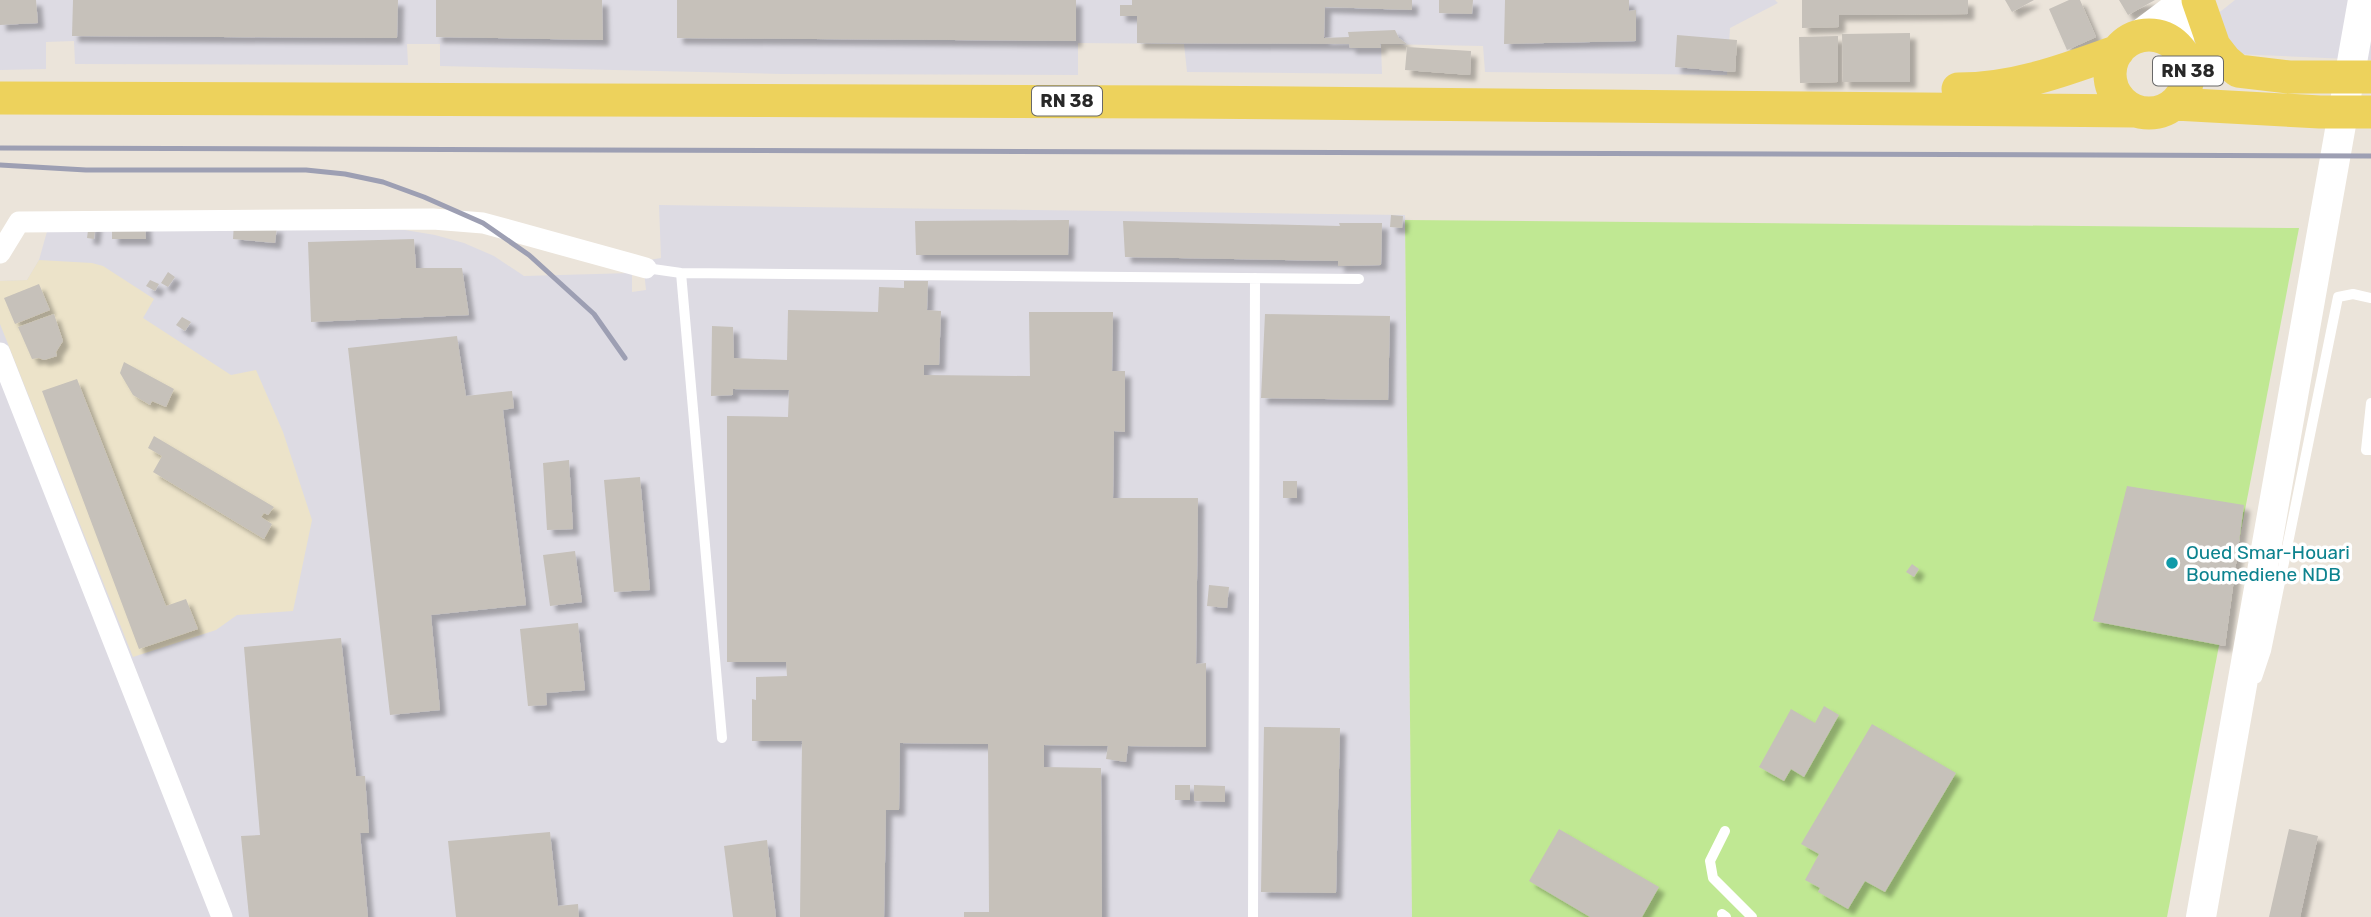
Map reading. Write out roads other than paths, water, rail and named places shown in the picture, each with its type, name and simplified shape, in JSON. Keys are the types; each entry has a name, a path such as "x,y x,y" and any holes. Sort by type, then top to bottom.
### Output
{"main road":[{"path":"2134,110 2118,97 2110,77 2111,63 2127,44 2187,0"},
{"path":"2182,55 2187,0"},
{"path":"2198,0 2214,46 2238,71 2289,77 2371,77"},
{"path":"2200,917 2363,0"},
{"name":"RN 38","path":"0,98 1183,102 1651,98 1974,89 2009,86 2047,76 2152,35 2166,39 2213,81 2230,89 2249,93 2371,94"},
{"name":"RN 38","path":"2175,104 2187,84 2189,71 2182,55"},
{"name":"RN 38","path":"0,83 1651,98 2134,110 2155,113 2175,104 2371,112"}],"street":[{"path":"0,253 19,222 433,219 483,223 646,268"},
{"path":"0,353 222,917"}],"lane":[{"path":"646,268 681,272 1359,279"},
{"path":"681,272 722,738"},
{"path":"1253,917 1255,278"},
{"path":"2229,760 2266,651 2339,297 2353,293 2371,298"},
{"path":"2371,404 2366,450 2371,450"},
{"path":"1725,831 1710,862 1713,878 1752,917"}],"railway":[{"path":"0,148 2371,156"},
{"path":"0,165 86,170 306,170 383,182 483,223 529,255 594,314 625,358"}],"place":[{"name":"Oued Smar-Houari Boumediene NDB","path":"2172,563"}]}
